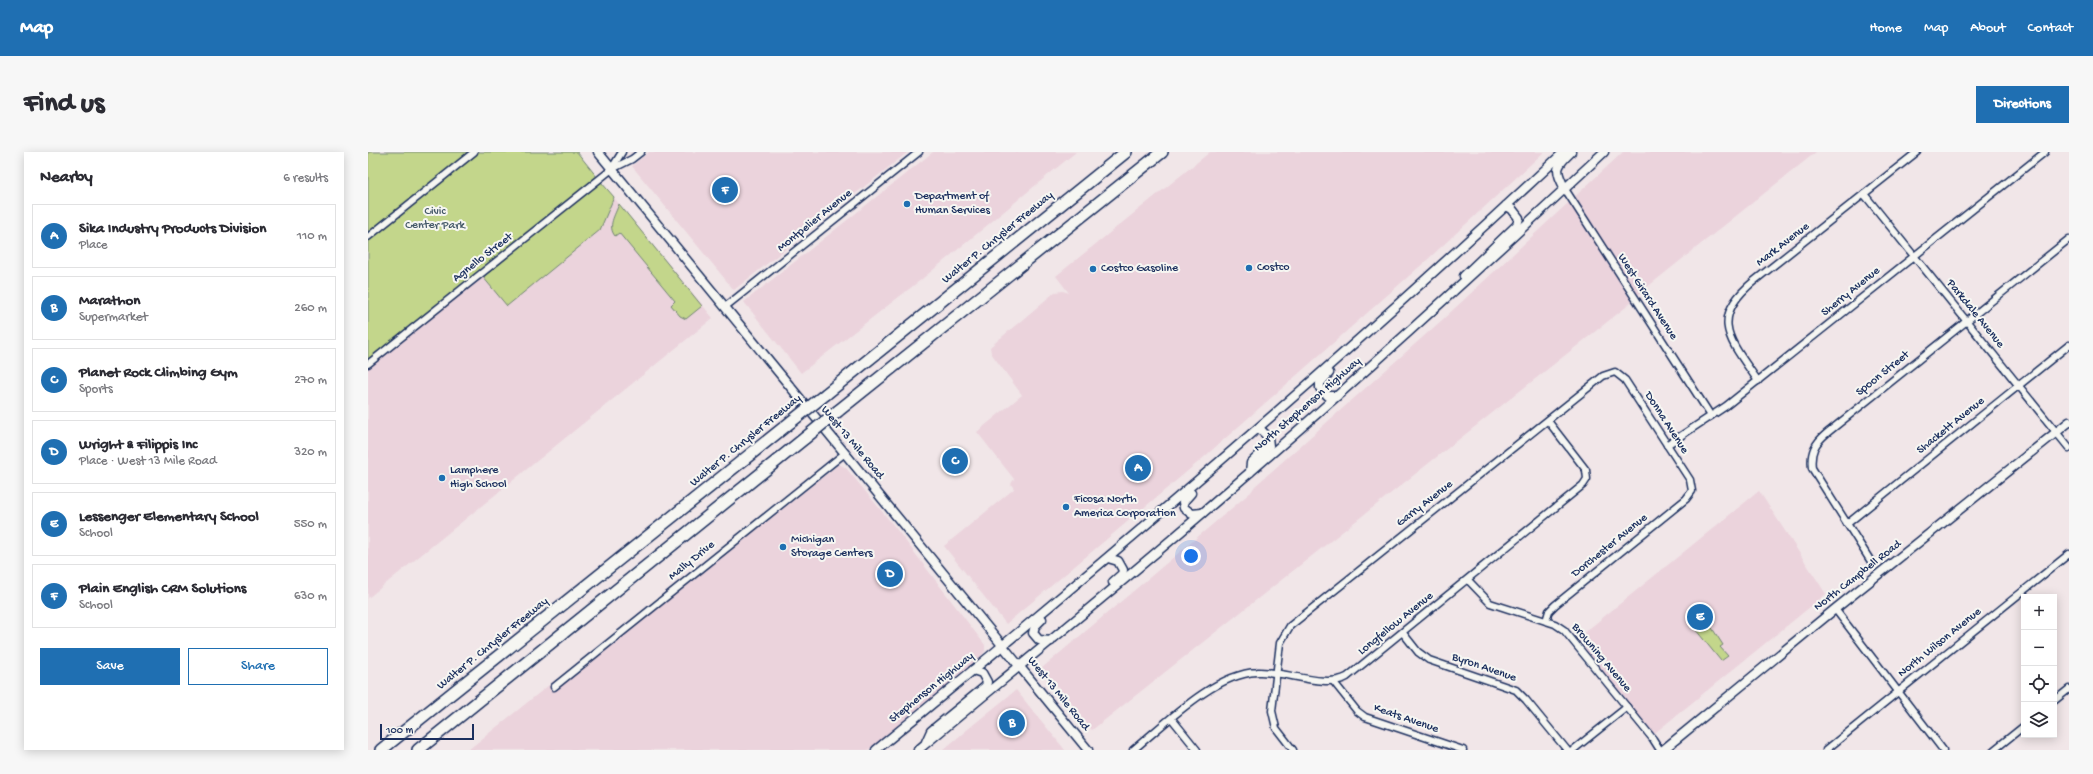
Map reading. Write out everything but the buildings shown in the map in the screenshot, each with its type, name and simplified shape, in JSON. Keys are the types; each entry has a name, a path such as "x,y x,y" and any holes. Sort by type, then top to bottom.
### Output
{"highway":[{"name":"Walter P. Chrysler Freeway","path":"382,750 1126,152"},
{"path":"418,750 1162,152"}],"main road":[{"name":"West 13 Mile Road","path":"598,152 1088,750"},
{"name":"North Stephenson Highway","path":"1003,645 1094,570 1259,428 1376,324 1564,152"},
{"path":"1565,189 1559,176 1558,168 1559,164 1572,152"},
{"path":"1592,163 1599,152"},
{"name":"North Stephenson Highway","path":"1020,666 1202,513 1337,396 1456,289 1604,152"},
{"path":"1456,289 1467,272 1517,225 1519,218 1516,213 1506,206"},
{"path":"1337,396 1328,396 1324,393 1320,383 1367,339 1376,324"},
{"name":"North Campbell Road","path":"1663,750 2069,422"},
{"path":"1250,472 1251,463 1269,446 1268,437 1259,428"},
{"path":"1202,513 1189,514 1183,505 1187,496 1198,487 1204,475"},
{"path":"1069,625 1074,614 1122,574 1123,570 1121,564 1114,558 1108,558"},
{"path":"1051,641 1039,640 1033,634 1033,628 1079,589 1094,570"},
{"name":"Stephenson Highway","path":"876,750 1003,645"},
{"path":"918,750 1020,666"},
{"path":"924,744 931,731 986,686 987,682 982,673 973,670"},
{"path":"882,750 904,732 916,717"}],"street":[{"path":"368,237 474,152"},
{"path":"612,169 622,152"},
{"path":"612,169 632,159 641,152"},
{"name":"Montpelier Avenue","path":"725,307 919,152"},
{"name":"Mark Avenue","path":"1758,380 1730,337 1727,326 1732,303 1739,294 1754,281 1917,152"},
{"name":"Sherry Avenue","path":"1667,444 1711,416 1758,380 2045,152"},
{"name":"Agnello Street","path":"368,364 612,169"},
{"name":"West Girard Avenue","path":"1565,189 1711,416"},
{"name":"Parkdale Avenue","path":"1864,194 2069,448"},
{"name":"Spoon Street","path":"1870,560 1812,468 1811,460 1815,446 1827,432 2069,238"},
{"name":"Shackett Avenue","path":"1847,524 2069,345"},
{"name":"Garry Avenue","path":"1293,750 1276,728 1272,712 1280,643 1294,622 1603,376 1615,372"},
{"name":"Donna Avenue","path":"1615,372 1625,380 1667,444 1692,483 1692,491"},
{"name":"Longfellow Avenue","path":"1132,750 1210,688 1230,677 1259,672 1333,681 1347,677 1403,633 1575,493 1586,482 1586,470 1548,421"},
{"name":"Mally Drive","path":"554,687 845,453"},
{"name":"Dorchester Avenue","path":"1546,621 1550,611 1555,605 1686,499 1692,491"},
{"name":"North Wilson Avenue","path":"1826,750 2069,554"},
{"name":"Browning Avenue","path":"1468,580 1490,603 1546,621 1560,627 1567,633 1660,750"},
{"path":"1836,609 1943,750"},
{"name":"Byron Avenue","path":"1403,633 1418,652 1429,660 1506,686 1520,693 1567,750"},
{"name":"Keats Avenue","path":"1333,681 1357,711 1365,717 1464,750"},
{"path":"2057,699 2069,689"},
{"path":"1573,750 1627,707"},
{"path":"1172,718 1197,750"},
{"path":"1994,750 2021,728"}],"shaded area":[{"path":"649,152 908,152 734,290 632,166"},
{"path":"933,152 1076,152 922,279 801,373 744,302"},
{"path":"1210,152 1544,152 1427,260 1203,458 1006,624 944,546 1014,489 1011,484 1014,479 977,432 1022,395 991,353 990,347 1055,292 1063,291 1069,293 1056,276"},
{"path":"1623,152 1816,152 1641,292 1626,307 1092,730 1042,668 1251,492 1255,486 1441,321"},
{"name":"Lamphere High School","path":"597,177 713,318 368,598 368,359"},
{"path":"839,464 846,468 894,526 985,645 985,651 977,661 868,750 468,750 549,685 554,691"},
{"path":"1759,491 1826,594 1651,736 1574,641"},
{"path":"1016,690 1065,750 943,750 968,729"}],"green space":[{"name":"Civic Center Park","path":"368,152 577,152 597,177 368,359"},
{"path":"601,182 614,197 600,230 507,306 483,277"},
{"path":"619,204 702,306 686,319 680,316 671,305 675,301 619,233 615,236 612,228 612,220"},
{"path":"1703,614 1723,645 1720,647 1728,656 1721,661 1691,624"}],"place":[{"name":"Plain English CRM Solutions","path":"725,190"},
{"name":"Department of Human Services","path":"907,204"},
{"name":"Costco","path":"1249,268"},
{"name":"Costco Gasoline","path":"1093,269"},
{"name":"Planet Rock Climbing Gym","path":"955,461"},
{"name":"Sika Industry Products Division","path":"1138,468"},
{"name":"Lamphere High School","path":"442,478"},
{"name":"Ficosa North America Corporation","path":"1066,507"},
{"name":"Michigan Storage Centers","path":"783,547"},
{"name":"Wright & Filippis Inc","path":"890,574"},
{"name":"Lessenger Elementary School","path":"1700,617"},
{"name":"Marathon","path":"1012,723"}]}
